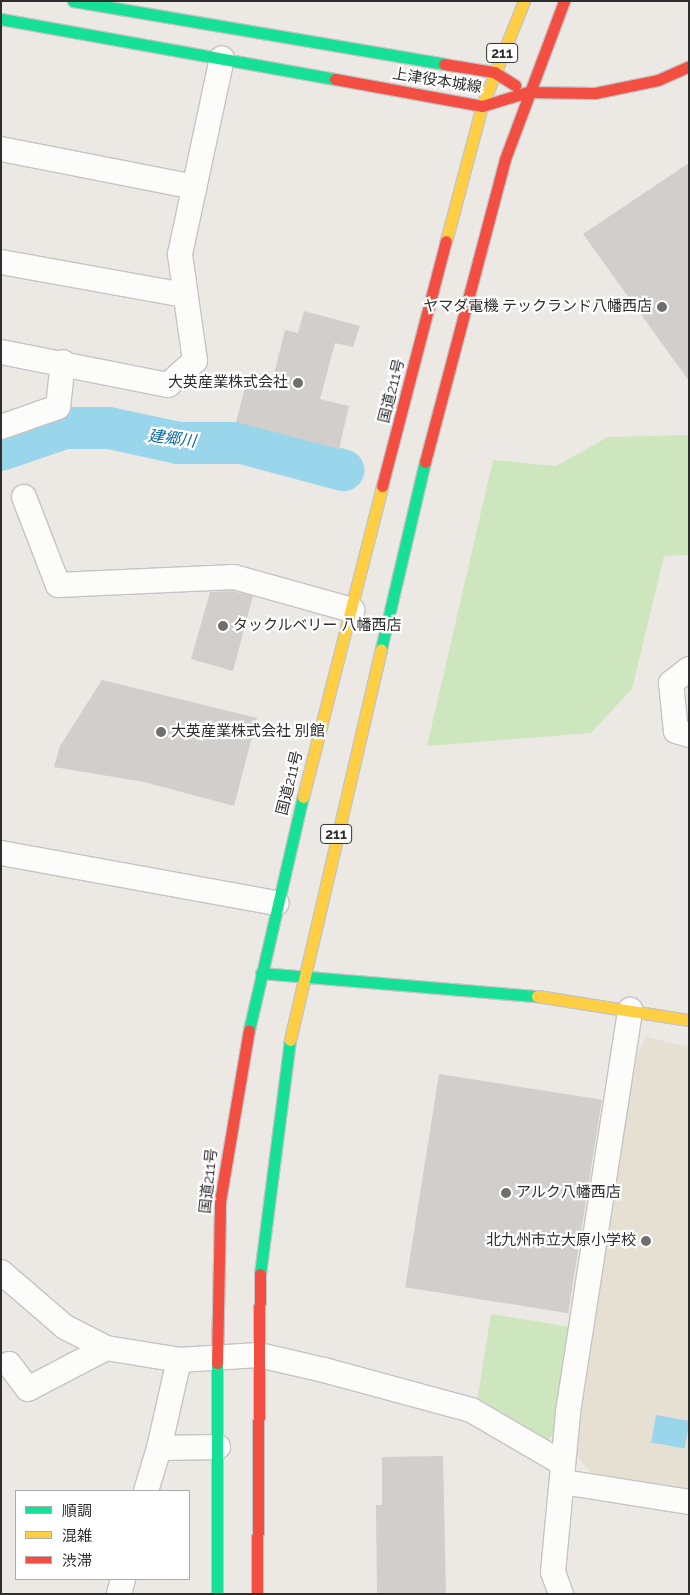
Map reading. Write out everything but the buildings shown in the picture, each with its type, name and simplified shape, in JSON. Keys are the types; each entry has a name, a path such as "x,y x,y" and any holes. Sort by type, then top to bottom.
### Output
{"main road":[{"name":"上津役本城線","path":"73,1 150,8 494,72 528,92"},
{"name":"国道211号","path":"217,1594 218,1447 216,1357 220,1201 234,1100 276,903 482,106 524,1"},
{"name":"211","path":"257,1594 260,1250 270,1150 302,980 429,443 505,159 528,92 564,1"},
{"name":"上津役本城線","path":"1,19 482,106 528,92"},
{"path":"528,92 595,93 658,80 689,66"},
{"path":"261,973 302,980 573,999 689,1020"}],"street":[{"path":"1,352 63,362 168,385 195,361 184,295 180,254 222,58"},
{"path":"1,150 194,187"},
{"path":"1,262 184,295"},
{"path":"1,428 58,407 63,362"},
{"path":"24,497 58,585 234,577 352,610"},
{"path":"689,669 670,683 676,731 689,735"},
{"path":"1,853 276,903"},
{"path":"561,1594 554,1572 563,1472 630,1010"},
{"path":"1,1272 65,1327 106,1348 179,1360 259,1356 471,1410 563,1472 689,1502"},
{"path":"9,1364 28,1389 106,1348"},
{"path":"146,1490 159,1448 179,1360"},
{"path":"159,1448 218,1447"},
{"path":"119,1594 123,1580"}],"shaded area":[{"name":"北九州市立大原小学校","path":"646,1037 689,1047 689,1489 593,1475 575,1454 629,1071"}],"green space":[{"path":"689,435 689,555 664,556 632,689 591,733 427,746 493,460 556,466 608,437"},
{"path":"491,1314 571,1327 556,1432 546,1442 477,1402"}],"water":[{"path":"656,1415 689,1421 685,1448 651,1443"}],"waterway":[{"name":"建郷川","path":"1,450 65,428 109,428 179,443 242,443 343,470"}],"traffic: fast":[{"path":"73,1 444,64"},
{"path":"1,19 335,79"},
{"path":"381,649 425,462"},
{"path":"249,1030 303,797"},
{"path":"261,973 537,996"},
{"path":"260,1274 290,1040"},
{"path":"217,1363 217,1594"}],"traffic: slow":[{"path":"446,241 482,106 524,1"},
{"path":"303,797 382,486"},
{"path":"290,1040 381,649"},
{"path":"537,996 689,1020"}],"traffic: jam":[{"path":"425,462 505,159 564,1"},
{"path":"444,64 494,72 515,85"},
{"path":"335,79 482,106 528,92 595,93 658,80 689,66"},
{"path":"382,486 446,241"},
{"path":"217,1363 220,1201 249,1030"},
{"path":"257,1594 260,1274"}],"place":[{"name":"ヤマダ電機 テックランド八幡西店","path":"662,307"},
{"name":"大英産業株式会社","path":"298,383"},
{"name":"タックルベリー 八幡西店","path":"223,626"},
{"name":"大英産業株式会社 別館","path":"161,732"},
{"name":"アルク八幡西店","path":"506,1193"},
{"name":"北九州市立大原小学校","path":"646,1241"}]}
